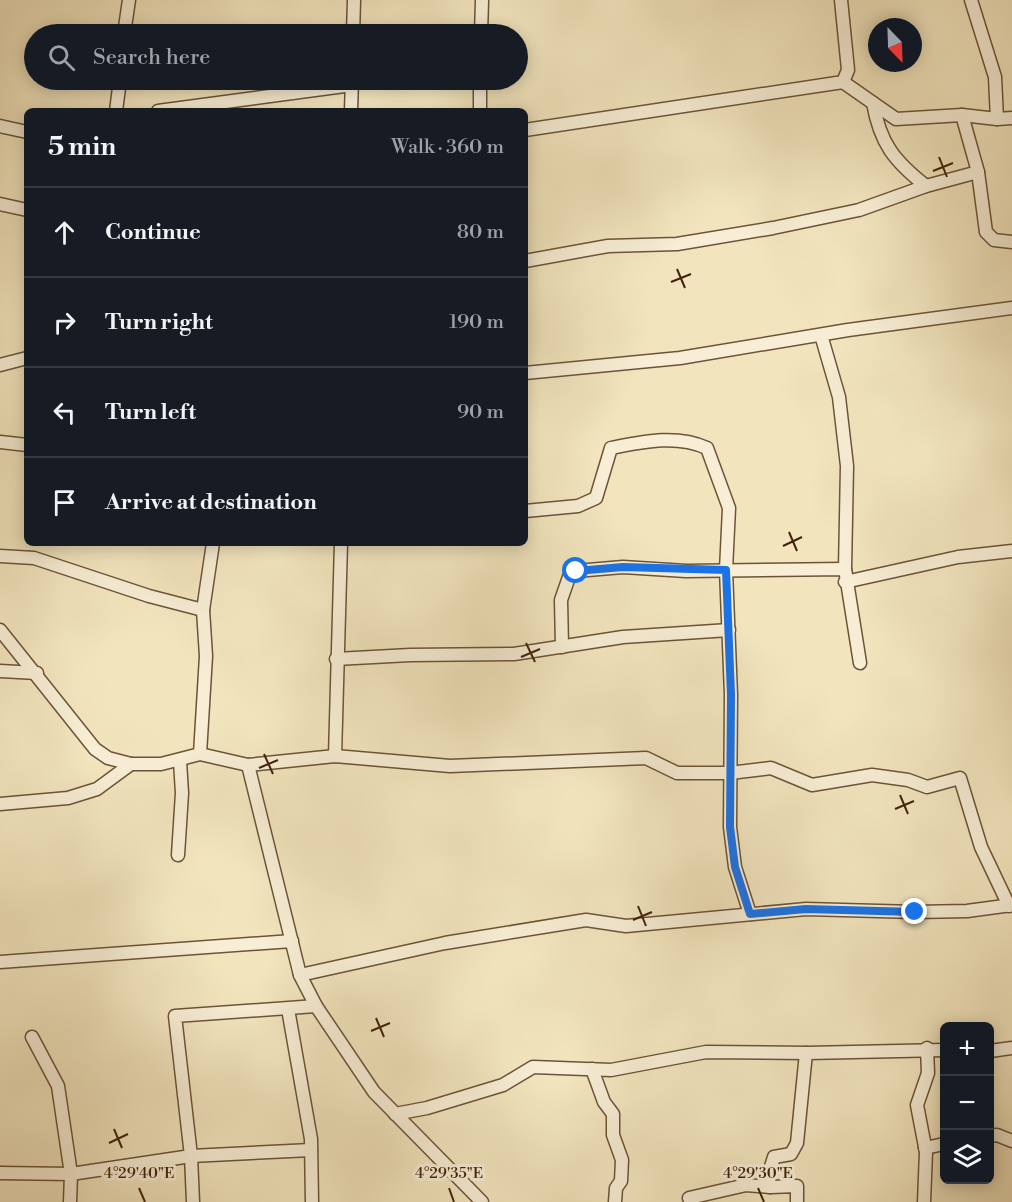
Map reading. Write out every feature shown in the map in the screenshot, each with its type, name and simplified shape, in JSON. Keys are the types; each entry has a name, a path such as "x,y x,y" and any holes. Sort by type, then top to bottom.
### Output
{"street":[{"path":"125,24 129,0"},
{"path":"353,24 354,0"},
{"path":"481,24 482,0"},
{"path":"841,0 848,70 843,82"},
{"path":"971,0 995,77 997,120"},
{"path":"528,130 843,82 896,120 962,115 997,120 1012,118"},
{"path":"116,108 119,90"},
{"path":"178,108 298,90"},
{"path":"351,108 352,90"},
{"path":"480,90 480,108"},
{"path":"873,103 877,124 894,159 926,186"},
{"path":"962,115 978,172 986,232 994,240 1012,242"},
{"path":"0,126 24,131"},
{"path":"528,260 608,246 677,244 773,228 859,210 926,186 978,172"},
{"path":"0,204 24,209"},
{"path":"528,374 680,358 1012,308"},
{"path":"821,335 839,397 847,466 845,576 860,663"},
{"path":"0,365 24,359"},
{"path":"528,511 578,506 596,498 611,448 644,442 684,440 707,448 729,508 726,570 729,630 730,827 735,867 750,914"},
{"path":"0,442 24,445"},
{"path":"200,754 206,656 203,610 213,546"},
{"path":"335,756 341,546"},
{"path":"562,647 561,600 569,577 576,571 623,567 845,576 958,557 1012,551"},
{"path":"0,556 34,558 149,596 203,610"},
{"path":"0,630 37,673 95,749 108,758 131,764 180,761 200,754 248,765 335,756 450,766 646,758 677,773 730,773 771,768 812,785 872,775 908,780 927,788 960,778 981,847 1010,906 967,910 806,909 626,926 586,920 444,943 300,975"},
{"path":"336,659 410,655 514,654 633,636 729,630"},
{"path":"0,671 37,673"},
{"path":"178,855 183,794 180,761"},
{"path":"0,804 68,798 97,789 131,764"},
{"path":"248,765 300,975 316,1006 374,1092 482,1202"},
{"path":"0,962 292,941"},
{"path":"194,1202 175,1016 316,1006"},
{"path":"288,1009 311,1150 312,1202"},
{"path":"32,1036 58,1086 71,1174 70,1202"},
{"path":"924,1202 927,1177 917,1105 928,1073 927,1048"},
{"path":"994,1050 1012,1048"},
{"path":"395,1114 427,1108 503,1085 533,1067 611,1070 706,1052 806,1053 940,1049"},
{"path":"770,1187 768,1176 774,1156 790,1154 797,1143 806,1053"},
{"path":"592,1069 604,1102 613,1114 613,1135 622,1160 621,1181 616,1188 615,1202"},
{"path":"994,1135 1012,1141"},
{"path":"924,1148 940,1145"},
{"path":"0,1173 71,1174 191,1156 311,1150"},
{"path":"689,1198 746,1185 797,1186 797,1202"}],"route":[{"path":"576,571 623,567 686,571 726,570 731,695 730,827 735,867 750,914 806,909 915,912"}]}
